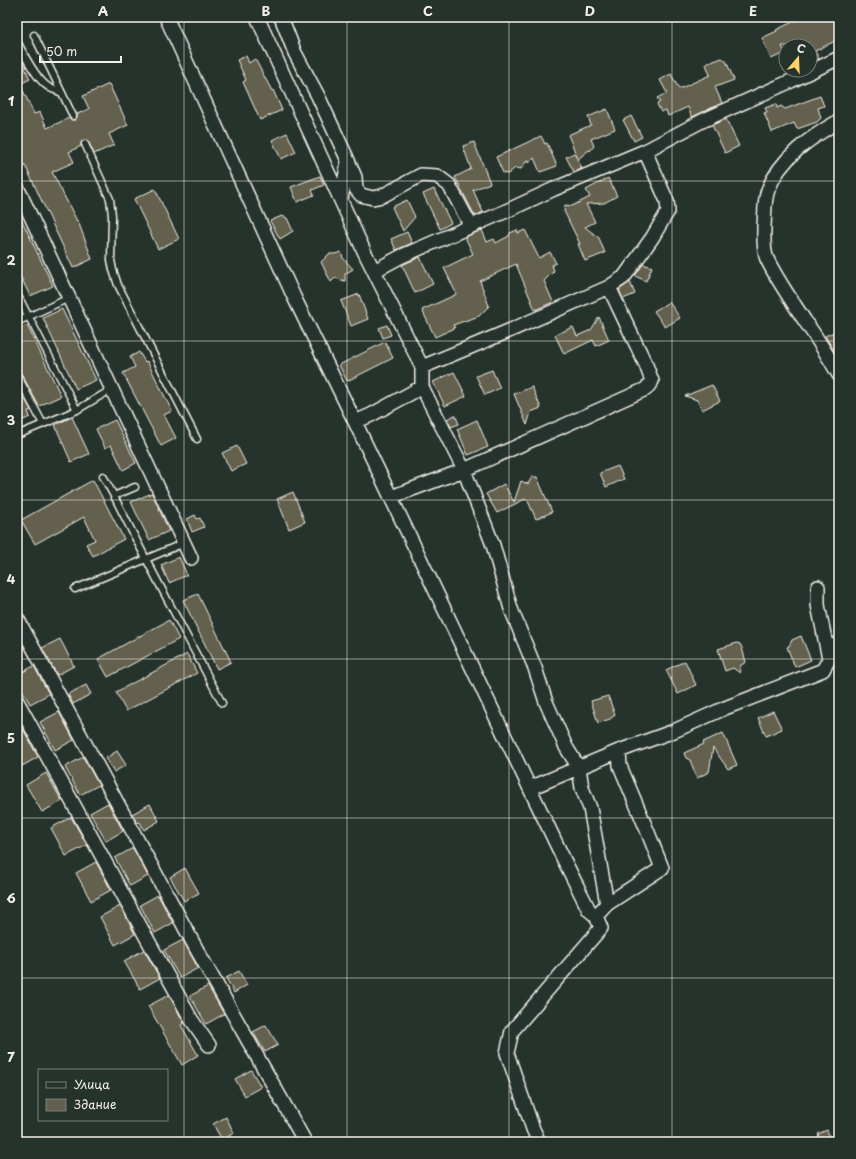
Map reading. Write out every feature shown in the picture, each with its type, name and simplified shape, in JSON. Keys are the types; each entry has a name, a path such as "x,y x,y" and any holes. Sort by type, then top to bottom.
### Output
{"street":[{"path":"166,17 294,297 392,497 589,910 596,916 601,928 512,1031 507,1053 533,1129 539,1142"},
{"path":"256,17 374,271 422,367 422,387 464,470 493,545 511,609 535,668 546,702 566,747 579,768 582,788 590,808 607,904"},
{"path":"281,17 295,52 318,96 355,177 356,189 361,194 373,198 382,196 422,175 437,176 449,185 471,226"},
{"path":"272,50 303,68"},
{"path":"374,271 402,256 554,189 645,151 702,121 839,58"},
{"path":"839,121 794,152 778,172 768,190 764,236 766,257 839,375"},
{"path":"422,367 609,287 624,277 652,238 668,211 667,201 645,151"},
{"path":"341,199 348,162"},
{"path":"17,187 23,206 69,298 191,558"},
{"path":"392,497 464,470 646,389 652,382 646,365 609,287"},
{"path":"355,422 371,415 422,387"},
{"path":"530,788 588,763 674,731 725,708 823,670 830,659 833,646 818,605 818,587"},
{"path":"17,618 197,950 304,1142"},
{"path":"17,701 191,1019 210,1044"},
{"path":"596,916 607,904 662,868 620,766 619,751"}],"lane":[{"path":"34,35 73,116"},
{"path":"17,41 23,54 44,84 62,93"},
{"path":"85,144 110,199 112,215 111,260 118,285 197,439"},
{"path":"17,294 77,410"},
{"path":"17,322 69,298"},
{"path":"17,375 43,424"},
{"path":"17,435 77,410 112,389"},
{"path":"103,476 222,703"},
{"path":"114,496 135,487"},
{"path":"75,589 184,543"}],"building":[{"path":"803,17 839,17 839,39 818,50 818,38 778,38 778,56 771,59 762,38 777,31 776,30"},
{"path":"17,51 30,79 20,84 34,114 40,112 47,128 69,118 75,120 77,114 89,109 83,96 109,84 128,125 109,134 114,145 94,154 88,141 83,140 81,146 69,152 74,162 52,172 78,221 92,259 73,268 25,165 17,169"},
{"path":"246,56 249,63 255,59 272,91 273,90 282,110 260,120 243,82 246,80 237,60"},
{"path":"722,58 726,61 734,80 715,87 722,103 692,117 688,107 668,116 666,110 661,112 657,104 660,102 657,98 667,93 660,80 671,74 679,89 710,75 706,64"},
{"path":"820,96 824,106 818,108 821,118 817,122 797,129 794,123 772,132 764,113 767,112 765,108 776,104 777,108 781,106 785,109"},
{"path":"607,109 615,129 591,139 594,146 590,151 589,150 578,159 568,135 591,125 588,117"},
{"path":"631,116 642,137 634,141 623,120"},
{"path":"726,119 739,146 725,153 712,125"},
{"path":"287,133 296,152 281,159 272,140"},
{"path":"541,136 545,144 547,143 557,166 540,172 534,158 529,163 528,159 521,169 515,168 508,174 503,173 496,157"},
{"path":"474,142 490,183 473,190 483,212 475,216 455,177 471,169 463,146"},
{"path":"574,153 582,168 574,172 566,157"},
{"path":"320,176 324,185 312,190 314,195 297,202 291,187"},
{"path":"608,178 617,196 604,203 586,204 595,222 585,227 599,238 605,253 585,261 578,244 580,244 564,211 565,205 572,206 590,197 586,190"},
{"path":"155,189 179,239 158,249 134,199"},
{"path":"434,189 451,223 440,229 423,194"},
{"path":"407,200 415,217 403,231 392,207"},
{"path":"17,210 53,286 30,296 17,269"},
{"path":"282,216 287,218 293,231 280,239 270,221"},
{"path":"482,230 487,242 494,239 496,243 509,236 510,233 517,230 518,233 525,230 539,258 550,252 556,263 552,265 554,271 544,281 553,302 535,310 516,264 480,281 489,306 479,316 453,325 455,328 435,337 422,310 455,295 456,293 444,268 473,254 465,237"},
{"path":"407,232 412,243 396,250 391,239"},
{"path":"341,252 343,258 353,269 345,274 345,281 335,278 331,282 321,262 329,254"},
{"path":"420,257 433,284 415,293 402,265"},
{"path":"643,264 652,267 646,281 635,276"},
{"path":"630,282 635,294 623,299 619,290"},
{"path":"359,294 368,319 351,326 341,301"},
{"path":"669,302 680,318 665,327 654,311"},
{"path":"62,309 96,380 76,389 43,318"},
{"path":"599,317 609,340 596,346 593,340 564,354 555,335 573,327 577,336 591,330"},
{"path":"27,325 61,396 39,406 21,373 17,371 17,330"},
{"path":"387,325 391,335 383,338 379,328"},
{"path":"839,330 839,359 825,336"},
{"path":"385,342 393,358 347,381 339,365"},
{"path":"139,352 145,362 147,361 172,411 164,415 176,438 161,446 123,373 135,367 130,357"},
{"path":"492,370 500,388 485,395 476,376"},
{"path":"454,372 466,396 445,406 433,382"},
{"path":"17,385 31,410 28,411 30,417 17,423"},
{"path":"712,385 720,401 702,410 697,400 685,396"},
{"path":"532,387 541,408 531,412 527,425 514,394"},
{"path":"455,415 459,424 451,427 447,419"},
{"path":"72,417 89,454 71,462 55,425"},
{"path":"115,420 136,463 123,470 111,445 105,448 96,429"},
{"path":"477,420 488,447 468,455 457,429"},
{"path":"237,446 246,464 231,471 222,453"},
{"path":"618,466 624,479 606,487 600,473"},
{"path":"532,477 537,477 552,512 536,519 527,499 525,499 497,513 486,494 504,484 514,502 521,481 528,484"},
{"path":"93,480 124,539 93,556 86,544 95,540 84,517 35,544 21,520"},
{"path":"293,492 305,522 289,529 277,499"},
{"path":"152,493 169,531 149,540 131,502"},
{"path":"195,515 197,519 200,518 204,527 192,532 187,519"},
{"path":"179,557 187,575 169,583 161,565"},
{"path":"198,594 231,662 217,669 183,600"},
{"path":"169,620 179,639 108,677 98,659"},
{"path":"801,636 811,660 795,667 787,647 792,640"},
{"path":"60,639 74,666 57,675 42,648"},
{"path":"737,643 740,644 742,648 746,662 740,666 740,673 733,668 725,671 718,649"},
{"path":"187,654 197,673 126,711 116,692"},
{"path":"685,661 696,685 678,694 666,670"},
{"path":"34,666 49,694 30,704 17,680 17,675"},
{"path":"86,685 91,694 73,704 68,694"},
{"path":"608,696 615,715 610,719 598,723 591,701"},
{"path":"773,711 782,729 766,736 758,718"},
{"path":"59,712 74,740 55,750 40,722"},
{"path":"23,729 38,757 17,769 17,732"},
{"path":"723,733 737,765 728,769 713,748 709,772 697,778 690,760 686,758 684,753"},
{"path":"117,751 126,765 114,772 106,758"},
{"path":"83,757 99,785 80,795 65,767"},
{"path":"46,773 62,801 42,812 26,785"},
{"path":"108,803 123,831 106,841 90,813"},
{"path":"150,804 159,821 144,830 140,822 137,823 132,814"},
{"path":"71,817 87,845 66,856 51,828"},
{"path":"133,848 148,876 130,886 115,858"},
{"path":"96,862 111,890 91,901 76,873"},
{"path":"185,868 199,893 184,901 170,877"},
{"path":"158,895 173,923 155,933 140,905"},
{"path":"120,906 135,934 115,945 100,917"},
{"path":"183,940 198,968 180,978 164,950"},
{"path":"144,950 160,978 140,989 124,961"},
{"path":"239,971 247,985 234,993 226,978"},
{"path":"208,986 224,1014 206,1024 190,996"},
{"path":"169,995 184,1023 181,1025 198,1055 182,1065 148,1006"},
{"path":"266,1025 278,1045 265,1052 253,1032"},
{"path":"251,1070 261,1087 245,1096 235,1079"},
{"path":"226,1117 234,1133 222,1140 213,1124"},
{"path":"827,1130 832,1142 821,1142 818,1134"}]}
